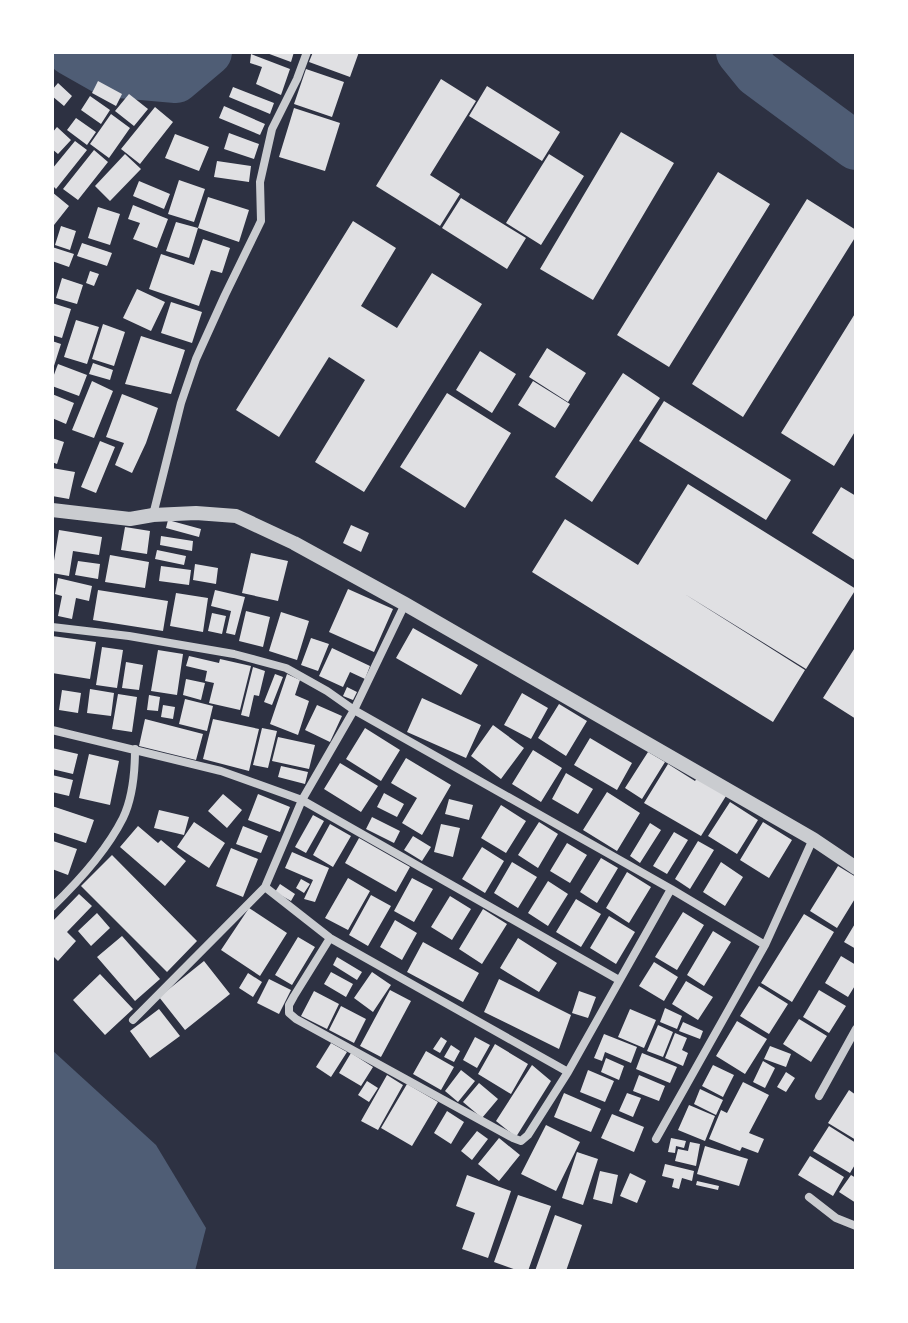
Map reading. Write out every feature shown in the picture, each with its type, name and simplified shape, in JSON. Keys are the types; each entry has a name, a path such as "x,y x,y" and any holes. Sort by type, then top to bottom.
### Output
{"street":[{"path":"153,515 181,403 196,359 261,221 260,182 272,129 307,52"},
{"path":"52,510 130,519 196,513 236,516 294,543 405,604 813,839 856,868"},
{"path":"133,1020 265,887 302,800 354,710 405,604"},
{"path":"52,627 234,654 286,668 765,945"},
{"path":"52,730 221,771 302,800 619,980"},
{"path":"52,907 102,850 124,816 135,776 135,749"},
{"path":"656,1139 765,945 813,839"},
{"path":"265,887 330,938 568,1072"},
{"path":"330,938 289,1005 289,1013 521,1141 528,1135 568,1072 671,889"},
{"path":"819,1096 856,1029"},
{"path":"809,1197 836,1218 856,1226"}],"water":[{"path":"52,1050 156,1145 206,1228 195,1271 52,1271"}],"building":[{"path":"264,52 294,52 291,62"},
{"path":"313,52 359,52 350,77 309,62"},
{"path":"251,54 290,69 281,95 256,84 262,67 250,63"},
{"path":"306,69 344,82 332,117 294,104"},
{"path":"441,79 476,101 430,175 460,194 440,226 376,186"},
{"path":"98,81 122,94 116,106 92,93"},
{"path":"58,83 72,96 64,106 52,96 52,90"},
{"path":"487,86 560,132 542,161 469,116"},
{"path":"233,87 274,103 270,114 229,97"},
{"path":"129,94 148,109 134,126 115,111"},
{"path":"90,96 110,110 101,124 81,110"},
{"path":"224,106 265,124 260,135 219,118"},
{"path":"155,107 173,122 140,164 121,149"},
{"path":"294,108 340,123 325,171 279,157"},
{"path":"111,114 130,128 109,158 90,144"},
{"path":"76,118 96,132 87,145 67,130"},
{"path":"57,127 71,140 58,154 52,149 52,133"},
{"path":"621,132 674,163 593,300 540,269"},
{"path":"229,133 259,144 254,159 224,149"},
{"path":"175,134 209,147 199,171 165,158"},
{"path":"75,141 87,150 56,189 52,185 52,169"},
{"path":"94,150 108,162 78,200 63,189"},
{"path":"125,154 141,169 110,201 95,186"},
{"path":"549,154 584,176 541,245 506,223"},
{"path":"217,161 251,166 249,182 214,177"},
{"path":"718,172 770,204 669,367 617,335"},
{"path":"179,180 205,189 194,222 168,214"},
{"path":"139,181 170,194 164,209 133,196"},
{"path":"52,192 69,206 54,225 52,223"},
{"path":"208,197 249,210 239,242 198,228"},
{"path":"461,198 526,238 507,269 442,228"},
{"path":"807,199 856,230 856,236 743,417 692,384"},
{"path":"133,205 168,219 157,248 133,239 140,223 128,219"},
{"path":"98,207 120,214 110,245 88,238"},
{"path":"353,221 396,248 361,306 397,328 432,273 482,304 364,492 315,462 365,380 329,357 279,437 236,410"},
{"path":"176,222 198,228 189,258 166,251"},
{"path":"61,226 76,231 70,250 55,245"},
{"path":"203,239 230,248 222,273 211,270 199,306 149,289 161,254 194,265"},
{"path":"82,243 112,253 107,266 77,256"},
{"path":"52,247 74,254 69,267 52,261"},
{"path":"90,271 99,274 94,286 86,283"},
{"path":"62,278 83,285 77,304 56,298"},
{"path":"137,289 165,302 151,331 123,318"},
{"path":"171,302 202,312 192,343 161,333"},
{"path":"52,303 71,309 62,338 52,335"},
{"path":"856,312 856,430 834,466 781,433"},
{"path":"76,320 99,327 87,364 64,357"},
{"path":"103,324 125,332 114,366 92,359"},
{"path":"141,336 185,350 171,394 125,384"},
{"path":"52,341 61,344 53,369 52,369"},
{"path":"547,348 586,373 568,402 529,377"},
{"path":"480,351 516,374 492,413 456,390"},
{"path":"93,363 113,370 110,380 89,374"},
{"path":"58,364 87,375 79,396 52,386"},
{"path":"623,373 660,398 592,502 555,477"},
{"path":"92,381 113,391 94,438 72,430"},
{"path":"533,381 570,404 555,428 518,405"},
{"path":"447,393 511,433 465,508 400,467"},
{"path":"52,394 74,403 66,424 52,418"},
{"path":"122,394 158,408 132,473 115,465 124,443 106,437"},
{"path":"664,401 791,480 766,520 639,441"},
{"path":"52,438 64,442 57,464 52,462"},
{"path":"100,441 115,447 96,493 81,487"},
{"path":"52,468 75,472 69,499 52,496"},
{"path":"688,484 856,589 806,669 683,593 805,670 773,722 532,572 565,519 638,565"},
{"path":"841,487 856,496 856,561 812,533"},
{"path":"168,520 201,529 199,537 166,528"},
{"path":"351,525 369,533 361,552 343,543"},
{"path":"125,527 150,531 147,554 121,550"},
{"path":"59,530 102,537 99,555 73,551 69,576 52,573"},
{"path":"161,536 193,541 192,551 160,545"},
{"path":"157,550 186,556 184,565 155,559"},
{"path":"251,553 288,561 278,601 242,593"},
{"path":"110,555 149,562 145,588 105,582"},
{"path":"78,561 100,564 98,579 75,575"},
{"path":"195,564 218,568 216,584 193,580"},
{"path":"161,566 191,570 189,585 159,581"},
{"path":"58,578 92,586 89,601 76,598 72,619 58,616 62,596 55,594"},
{"path":"348,589 393,609 374,652 329,632"},
{"path":"98,590 168,601 163,631 93,620"},
{"path":"215,590 245,597 235,635 226,633 231,611 211,606"},
{"path":"176,593 208,598 203,632 170,626"},
{"path":"246,611 270,617 263,647 239,641"},
{"path":"281,612 309,621 297,660 269,651"},
{"path":"212,613 226,616 222,634 208,631"},
{"path":"413,628 478,665 461,695 396,658"},
{"path":"52,636 96,642 90,679 52,673"},
{"path":"311,638 329,644 318,671 301,665"},
{"path":"856,646 856,719 823,698"},
{"path":"102,647 123,650 117,688 96,685"},
{"path":"332,648 370,666 365,679 350,672 343,687 319,676"},
{"path":"158,650 183,654 177,695 151,691"},
{"path":"189,656 251,666 240,710 209,703 214,683 205,681 207,671 186,666"},
{"path":"126,662 143,665 139,690 122,688"},
{"path":"253,667 265,671 259,696 254,695 249,717 241,715"},
{"path":"275,674 283,677 272,705 264,702"},
{"path":"287,674 300,680 295,695 309,701 298,735 270,724"},
{"path":"186,679 205,683 201,700 183,695"},
{"path":"347,687 357,692 353,700 343,696"},
{"path":"90,689 114,693 111,716 87,713"},
{"path":"62,690 81,693 78,713 59,710"},
{"path":"522,693 548,708 531,739 504,725"},
{"path":"118,694 137,697 132,732 112,729"},
{"path":"149,695 160,697 158,711 147,710"},
{"path":"422,698 481,725 466,758 407,732"},
{"path":"185,699 213,706 207,731 179,724"},
{"path":"559,704 587,721 566,756 538,738"},
{"path":"163,705 175,707 173,719 161,717"},
{"path":"317,705 342,716 330,742 305,730"},
{"path":"145,719 203,734 196,760 139,746"},
{"path":"213,719 259,729 249,771 203,759"},
{"path":"493,725 524,748 501,779 471,756"},
{"path":"262,728 277,731 268,768 253,765"},
{"path":"365,728 400,750 381,781 346,759"},
{"path":"278,737 315,745 309,769 272,761"},
{"path":"590,738 632,763 617,790 574,765"},
{"path":"52,748 78,754 73,774 52,769"},
{"path":"533,750 562,768 541,802 512,784"},
{"path":"648,752 665,762 642,799 625,788"},
{"path":"89,754 119,761 110,805 79,798"},
{"path":"406,758 451,785 422,835 402,823 417,798 391,783"},
{"path":"340,763 378,786 361,812 324,789"},
{"path":"668,764 726,796 701,836 644,803"},
{"path":"281,766 308,772 305,784 278,777"},
{"path":"566,773 593,789 578,814 552,799"},
{"path":"52,775 73,780 69,796 52,792"},
{"path":"607,792 640,813 617,851 583,830"},
{"path":"384,793 404,804 397,817 377,807"},
{"path":"223,794 242,810 227,828 208,811"},
{"path":"258,794 290,807 280,832 248,820"},
{"path":"449,799 473,805 469,820 445,814"},
{"path":"730,802 758,820 737,854 708,836"},
{"path":"501,805 526,821 506,853 481,838"},
{"path":"52,806 94,820 86,843 52,832"},
{"path":"159,810 189,817 184,835 154,828"},
{"path":"313,815 324,821 306,853 295,847"},
{"path":"372,817 400,831 394,843 366,829"},
{"path":"194,822 225,843 209,868 177,847"},
{"path":"539,822 558,834 538,868 518,855"},
{"path":"763,822 792,840 769,878 740,860"},
{"path":"650,823 661,830 640,863 630,856"},
{"path":"330,824 351,836 333,867 313,855"},
{"path":"441,824 460,828 453,857 434,852"},
{"path":"138,826 186,861 165,886 120,847"},
{"path":"243,826 268,836 261,853 236,844"},
{"path":"674,832 688,840 667,874 653,866"},
{"path":"413,836 431,847 422,861 404,850"},
{"path":"359,838 410,867 396,892 345,863"},
{"path":"53,841 77,849 68,875 52,869"},
{"path":"698,841 714,850 690,889 675,879"},
{"path":"567,843 587,855 570,883 550,871"},
{"path":"482,847 504,861 485,893 462,879"},
{"path":"231,848 258,859 243,897 216,886"},
{"path":"292,852 329,868 315,902 304,899 313,880 285,868"},
{"path":"112,855 197,941 167,972 81,886"},
{"path":"601,858 618,868 597,903 580,892"},
{"path":"512,862 537,877 518,908 494,893"},
{"path":"721,862 743,877 725,906 703,892"},
{"path":"838,866 856,877 856,897 837,928 810,911"},
{"path":"627,872 651,887 629,923 606,908"},
{"path":"348,878 370,891 348,930 325,918"},
{"path":"412,878 433,889 414,922 394,911"},
{"path":"301,879 310,884 304,893 296,888"},
{"path":"548,881 568,894 548,926 528,913"},
{"path":"280,884 295,894 291,901 275,892"},
{"path":"79,894 92,906 67,932 76,941 58,961 52,955 52,922"},
{"path":"371,895 391,906 368,946 349,935"},
{"path":"450,896 471,909 452,940 431,927"},
{"path":"576,899 601,914 581,947 556,932"},
{"path":"249,908 287,933 260,976 221,950"},
{"path":"483,909 507,924 482,964 459,949"},
{"path":"683,912 704,925 677,970 655,957"},
{"path":"97,913 110,928 91,946 78,931"},
{"path":"804,914 834,932 792,1002 761,983"},
{"path":"609,916 635,932 616,964 590,948"},
{"path":"395,920 417,933 402,960 380,947"},
{"path":"856,922 856,949 844,942"},
{"path":"713,931 731,942 704,986 687,975"},
{"path":"122,936 160,979 135,1001 97,957"},
{"path":"298,937 315,947 292,985 275,975"},
{"path":"518,938 557,963 539,992 500,968"},
{"path":"423,942 479,973 463,1002 407,972"},
{"path":"841,956 856,965 856,984 848,997 825,983"},
{"path":"337,957 362,972 357,980 333,965"},
{"path":"204,961 230,994 185,1030 159,997"},
{"path":"654,962 678,977 664,1001 639,986"},
{"path":"331,972 353,984 346,997 324,984"},
{"path":"372,972 391,985 373,1012 354,998"},
{"path":"248,973 262,982 253,997 239,988"},
{"path":"100,974 133,1009 105,1035 73,1000"},
{"path":"269,979 291,990 279,1014 257,1003"},
{"path":"499,979 571,1015 559,1049 484,1012"},
{"path":"686,981 713,997 698,1020 672,1004"},
{"path":"759,986 788,1004 769,1034 740,1016"},
{"path":"390,990 411,1001 381,1057 360,1046"},
{"path":"819,990 846,1006 829,1033 803,1017"},
{"path":"314,991 339,1004 327,1029 301,1016"},
{"path":"579,991 596,997 588,1018 572,1013"},
{"path":"341,1006 366,1019 354,1043 329,1030"},
{"path":"665,1008 682,1016 677,1029 660,1022"},
{"path":"159,1009 180,1036 150,1058 130,1031"},
{"path":"630,1009 656,1020 644,1048 618,1037"},
{"path":"799,1019 827,1036 811,1062 783,1044"},
{"path":"737,1021 767,1039 745,1074 716,1056"},
{"path":"683,1022 703,1031 700,1039 679,1031"},
{"path":"658,1025 673,1032 663,1057 647,1051"},
{"path":"675,1033 687,1038 682,1050 688,1053 683,1066 665,1058"},
{"path":"604,1034 637,1047 631,1063 605,1052 602,1061 594,1058"},
{"path":"441,1037 447,1041 440,1053 433,1049"},
{"path":"475,1037 490,1045 477,1068 463,1060"},
{"path":"331,1043 347,1052 331,1077 316,1067"},
{"path":"495,1044 528,1064 511,1094 478,1074"},
{"path":"451,1045 460,1051 454,1062 444,1057"},
{"path":"770,1046 791,1054 786,1067 764,1059"},
{"path":"426,1051 454,1067 441,1090 413,1074"},
{"path":"351,1053 373,1067 361,1086 339,1073"},
{"path":"642,1053 677,1067 670,1083 636,1069"},
{"path":"606,1058 624,1066 619,1080 601,1072"},
{"path":"763,1061 775,1068 765,1088 753,1082"},
{"path":"532,1065 551,1081 516,1137 496,1121"},
{"path":"713,1065 734,1075 723,1097 702,1086"},
{"path":"461,1070 475,1081 458,1102 445,1091"},
{"path":"588,1070 614,1081 605,1102 580,1092"},
{"path":"786,1072 795,1078 786,1092 777,1087"},
{"path":"387,1075 403,1085 378,1130 361,1121"},
{"path":"639,1075 665,1086 659,1101 633,1091"},
{"path":"367,1081 378,1088 369,1102 358,1095"},
{"path":"743,1082 769,1095 749,1133 764,1139 758,1153 742,1147 740,1151 709,1139 721,1110 727,1113"},
{"path":"479,1083 498,1099 482,1118 463,1102"},
{"path":"407,1084 438,1102 412,1146 381,1128"},
{"path":"700,1089 723,1100 716,1115 694,1104"},
{"path":"849,1090 856,1095 856,1140 828,1123"},
{"path":"564,1093 601,1109 591,1132 554,1117"},
{"path":"627,1093 641,1098 633,1117 619,1111"},
{"path":"689,1105 715,1116 705,1141 678,1130"},
{"path":"447,1111 464,1122 451,1144 434,1133"},
{"path":"612,1114 644,1127 634,1152 601,1138"},
{"path":"546,1125 580,1142 556,1191 521,1174"},
{"path":"829,1126 856,1143 856,1163 850,1173 813,1151"},
{"path":"477,1131 488,1139 472,1160 461,1151"},
{"path":"499,1138 520,1155 499,1181 478,1164"},
{"path":"671,1138 686,1141 684,1148 676,1146 675,1153 668,1152"},
{"path":"690,1142 700,1144 696,1166 675,1161 678,1149 688,1151"},
{"path":"705,1146 748,1159 739,1186 697,1174"},
{"path":"577,1152 598,1159 583,1205 562,1198"},
{"path":"810,1156 844,1177 833,1196 798,1175"},
{"path":"665,1164 694,1171 692,1181 682,1178 679,1189 672,1187 674,1179 662,1176"},
{"path":"600,1171 618,1175 612,1204 593,1199"},
{"path":"630,1173 646,1181 637,1203 620,1196"},
{"path":"467,1175 511,1191 488,1258 462,1249 475,1213 456,1206"},
{"path":"851,1175 856,1178 856,1203 839,1192"},
{"path":"697,1181 719,1186 718,1190 696,1185"},
{"path":"518,1195 551,1206 528,1271 494,1262"},
{"path":"555,1215 582,1225 566,1271 535,1271"}],"waterway":[{"path":"71,52 108,73 176,79 208,52"},
{"path":"740,52 757,73 856,146"}]}
